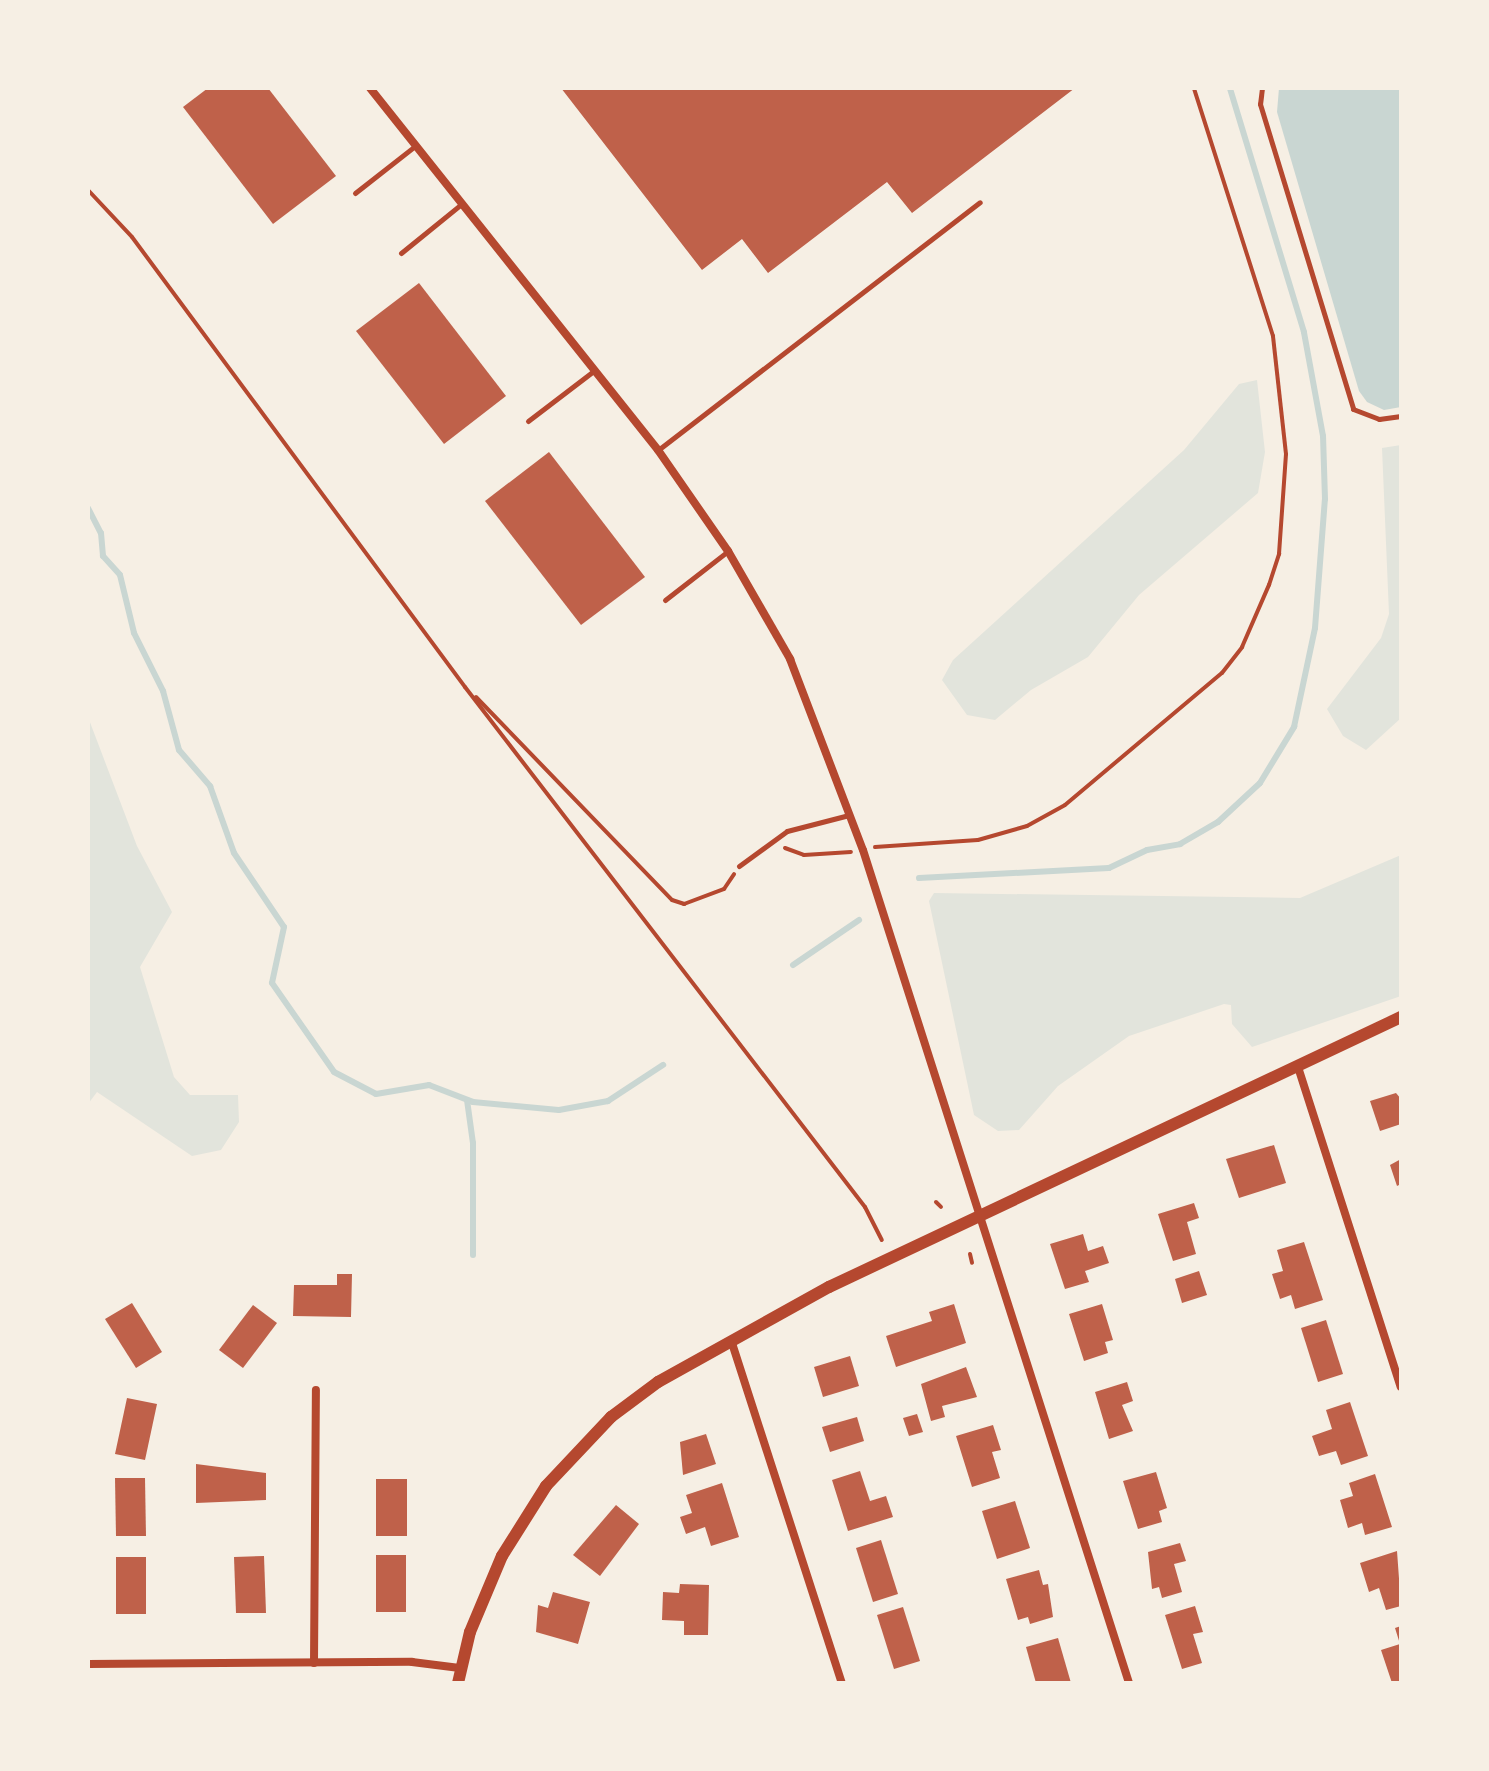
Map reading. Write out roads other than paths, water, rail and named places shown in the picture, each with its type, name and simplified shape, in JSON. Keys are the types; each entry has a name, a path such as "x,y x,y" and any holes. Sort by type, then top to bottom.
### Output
{"street":[{"path":"370,88 460,205 658,450 728,551 790,659 863,850 963,1172 982,1216 1129,1683"},
{"path":"458,1683 460,1668 502,1556 546,1486 611,1417 658,1382 829,1287 1401,1017"},
{"path":"1298,1067 1401,1387"},
{"path":"731,1340 842,1683"},
{"path":"314,1663 316,1390"},
{"path":"88,1664 412,1662 460,1668"}],"lane":[{"path":"1262,88 1260,104 1353,409 1379,419 1401,416"},
{"path":"355,193 415,146"},
{"path":"658,450 980,202"},
{"path":"401,253 460,205"},
{"path":"528,421 595,369"},
{"path":"665,600 728,551"},
{"path":"739,866 787,831 850,815"}],"waterway":[{"path":"919,878 1109,868 1147,850 1180,844 1218,822 1260,783 1294,727 1315,628 1325,499 1323,436 1304,332 1230,88"},
{"path":"88,508 101,533 103,556 120,575 134,633 163,691 179,750 210,786 234,853 284,927 272,983 334,1072 376,1094 429,1085 473,1102 559,1110 608,1101 663,1065"},
{"path":"793,965 859,920"},
{"path":"467,1100 473,1143 473,1255"}]}
